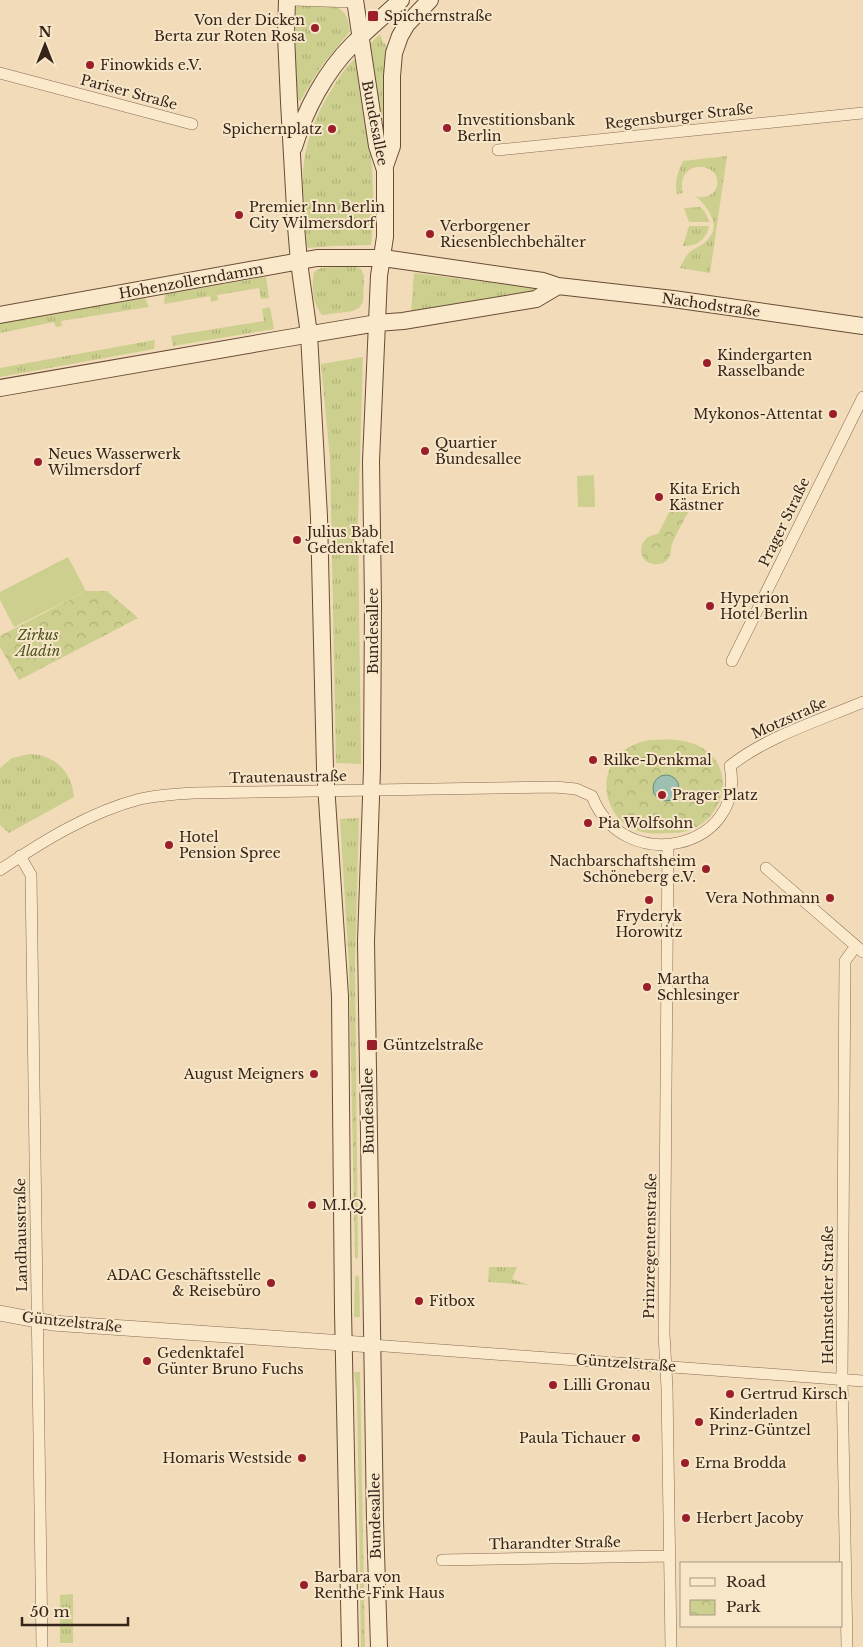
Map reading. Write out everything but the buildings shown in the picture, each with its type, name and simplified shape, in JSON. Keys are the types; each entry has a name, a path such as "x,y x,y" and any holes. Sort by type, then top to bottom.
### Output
{"main road":[{"name":"Bundesallee","path":"287,0 286,35 299,262 310,334 319,517 326,791 340,996 350,1647"},
{"path":"292,156 299,133 320,88 334,66 360,38 401,0"},
{"path":"385,166 392,146 392,76 394,53 407,24 430,0"},
{"name":"Bundesallee","path":"355,1 377,146 385,166 386,229 380,276 371,461 373,603 372,790 366,941 370,1266 379,1647"},
{"name":"Hohenzollerndamm","path":"0,315 317,258 383,258"},
{"name":"Nachodstraße","path":"383,258 544,281 558,286 673,299 863,326"},
{"path":"0,388 310,334 536,299 558,286"},
{"path":"343,1266 370,1266"}],"street":[{"path":"293,0 355,1"},
{"name":"Pariser Straße","path":"0,73 192,124"},
{"name":"Regensburger Straße","path":"498,150 863,113"},
{"name":"Prager Straße","path":"732,661 863,397"},
{"name":"Motzstraße","path":"668,846 682,843 701,834 711,826 728,801 732,785 730,766 744,755 777,738 863,702"},
{"name":"Trautenaustraße","path":"0,870 63,831 112,808 141,799 194,793 555,787 576,789 592,796 602,817 621,834 636,841 668,846"},
{"name":"Prinzregentenstraße","path":"668,846 664,1324 671,1647"},
{"name":"Landhausstraße","path":"20,856 31,875 42,1647"},
{"path":"766,868 860,949"},
{"name":"Helmstedter Straße","path":"847,1647 842,1379 845,961 860,949"},
{"name":"Güntzelstraße","path":"0,1313 52,1323 863,1380"},
{"name":"Tharandter Straße","path":"442,1560 669,1556"}],"green space":[{"path":"296,7 335,7 346,16 350,31 320,68 300,101 298,100 295,55"},
{"path":"380,34 383,42 388,47 385,64 383,120 381,119 367,47"},
{"path":"355,59 361,82 372,170 373,227 371,245 308,248 306,244 303,177 309,138 325,101 342,73"},
{"path":"727,156 710,273 680,268 684,259 691,251 704,243 713,231 714,225 710,212 696,196 704,197 710,195 717,186 715,174 710,169 694,168 688,171 683,178 683,193 677,194 676,181 681,165 683,161"},
{"path":"700,207 705,212 709,222 689,222 684,208"},
{"path":"689,226 709,226 706,235 700,241 696,244 683,246"},
{"path":"354,266 361,269 364,276 363,302 359,308 353,311 322,315 314,295 314,272 321,268"},
{"path":"414,273 534,288 536,290 535,292 411,312"},
{"path":"266,277 269,298 261,299 259,288 217,295 218,300 211,302 210,296 164,304 165,294"},
{"path":"145,298 149,307 61,321 62,326 56,327 54,322 0,333 0,322"},
{"path":"270,307 274,329 173,346 171,336 264,321 262,309"},
{"path":"155,340 154,349 0,377 0,368"},
{"path":"363,357 358,522 361,764 336,763 330,459 321,364"},
{"path":"594,475 595,507 578,507 577,476"},
{"path":"675,501 690,509 671,546 668,559 661,564 651,564 642,556 642,545 650,536 658,534"},
{"path":"68,557 86,591 14,627 0,600 0,592"},
{"name":"Zirkus Aladin","path":"86,591 107,591 138,618 19,680 0,647 0,636"},
{"path":"649,740 672,740 694,744 707,751 716,761 723,783 721,795 717,807 710,817 700,825 681,832 648,833 630,827 616,815 611,806 606,788 609,769 617,757 625,750"},
{"path":"30,754 47,758 61,766 70,780 74,797 9,833 0,825 0,768 12,758"},
{"path":"359,818 355,965 358,1257 356,1259 349,965 340,819"},
{"path":"489,1267 517,1267 512,1279 529,1285 488,1282"},
{"path":"357,1275 359,1277 360,1317 354,1317 355,1278"},
{"path":"354,1372 360,1372 365,1647 361,1647 357,1392"},
{"path":"73,1594 73,1643 60,1643 60,1595"}],"shaded area":[{"path":"666,775 675,779 679,788 675,797 666,801 657,797 653,788 657,779"}],"place":[{"name":"Spichernstraße","path":"373,16"},
{"name":"Von der Dicken Berta zur Roten Rosa","path":"315,28"},
{"name":"Finowkids e.V.","path":"90,65"},
{"name":"Investitionsbank Berlin","path":"447,128"},
{"name":"Spichernplatz","path":"332,129"},
{"name":"Premier Inn Berlin City Wilmersdorf","path":"239,215"},
{"name":"Verborgener Riesenblechbehälter","path":"430,234"},
{"name":"Kindergarten Rasselbande","path":"707,363"},
{"name":"Mykonos-Attentat","path":"833,414"},
{"name":"Quartier Bundesallee","path":"425,451"},
{"name":"Neues Wasserwerk Wilmersdorf","path":"38,462"},
{"name":"Kita Erich Kästner","path":"659,497"},
{"name":"Julius Bab Gedenktafel","path":"297,540"},
{"name":"Hyperion Hotel Berlin","path":"710,606"},
{"name":"Rilke-Denkmal","path":"593,760"},
{"name":"Prager Platz","path":"662,795"},
{"name":"Pia Wolfsohn","path":"588,823"},
{"name":"Hotel Pension Spree","path":"169,845"},
{"name":"Nachbarschaftsheim Schöneberg e.V.","path":"706,869"},
{"name":"Vera Nothmann","path":"830,898"},
{"name":"Fryderyk Horowitz","path":"649,900"},
{"name":"Martha Schlesinger","path":"647,987"},
{"name":"Güntzelstraße","path":"372,1045"},
{"name":"August Meigners","path":"314,1074"},
{"name":"M.I.Q.","path":"312,1205"},
{"name":"ADAC Geschäftsstelle & Reisebüro","path":"271,1283"},
{"name":"Fitbox","path":"419,1301"},
{"name":"Gedenktafel Günter Bruno Fuchs","path":"147,1361"},
{"name":"Lilli Gronau","path":"553,1385"},
{"name":"Gertrud Kirsch","path":"730,1394"},
{"name":"Kinderladen Prinz-Güntzel","path":"699,1422"},
{"name":"Paula Tichauer","path":"636,1438"},
{"name":"Homaris Westside","path":"302,1458"},
{"name":"Erna Brodda","path":"685,1463"},
{"name":"Herbert Jacoby","path":"686,1518"},
{"name":"Barbara von Renthe-Fink Haus","path":"304,1585"}]}
